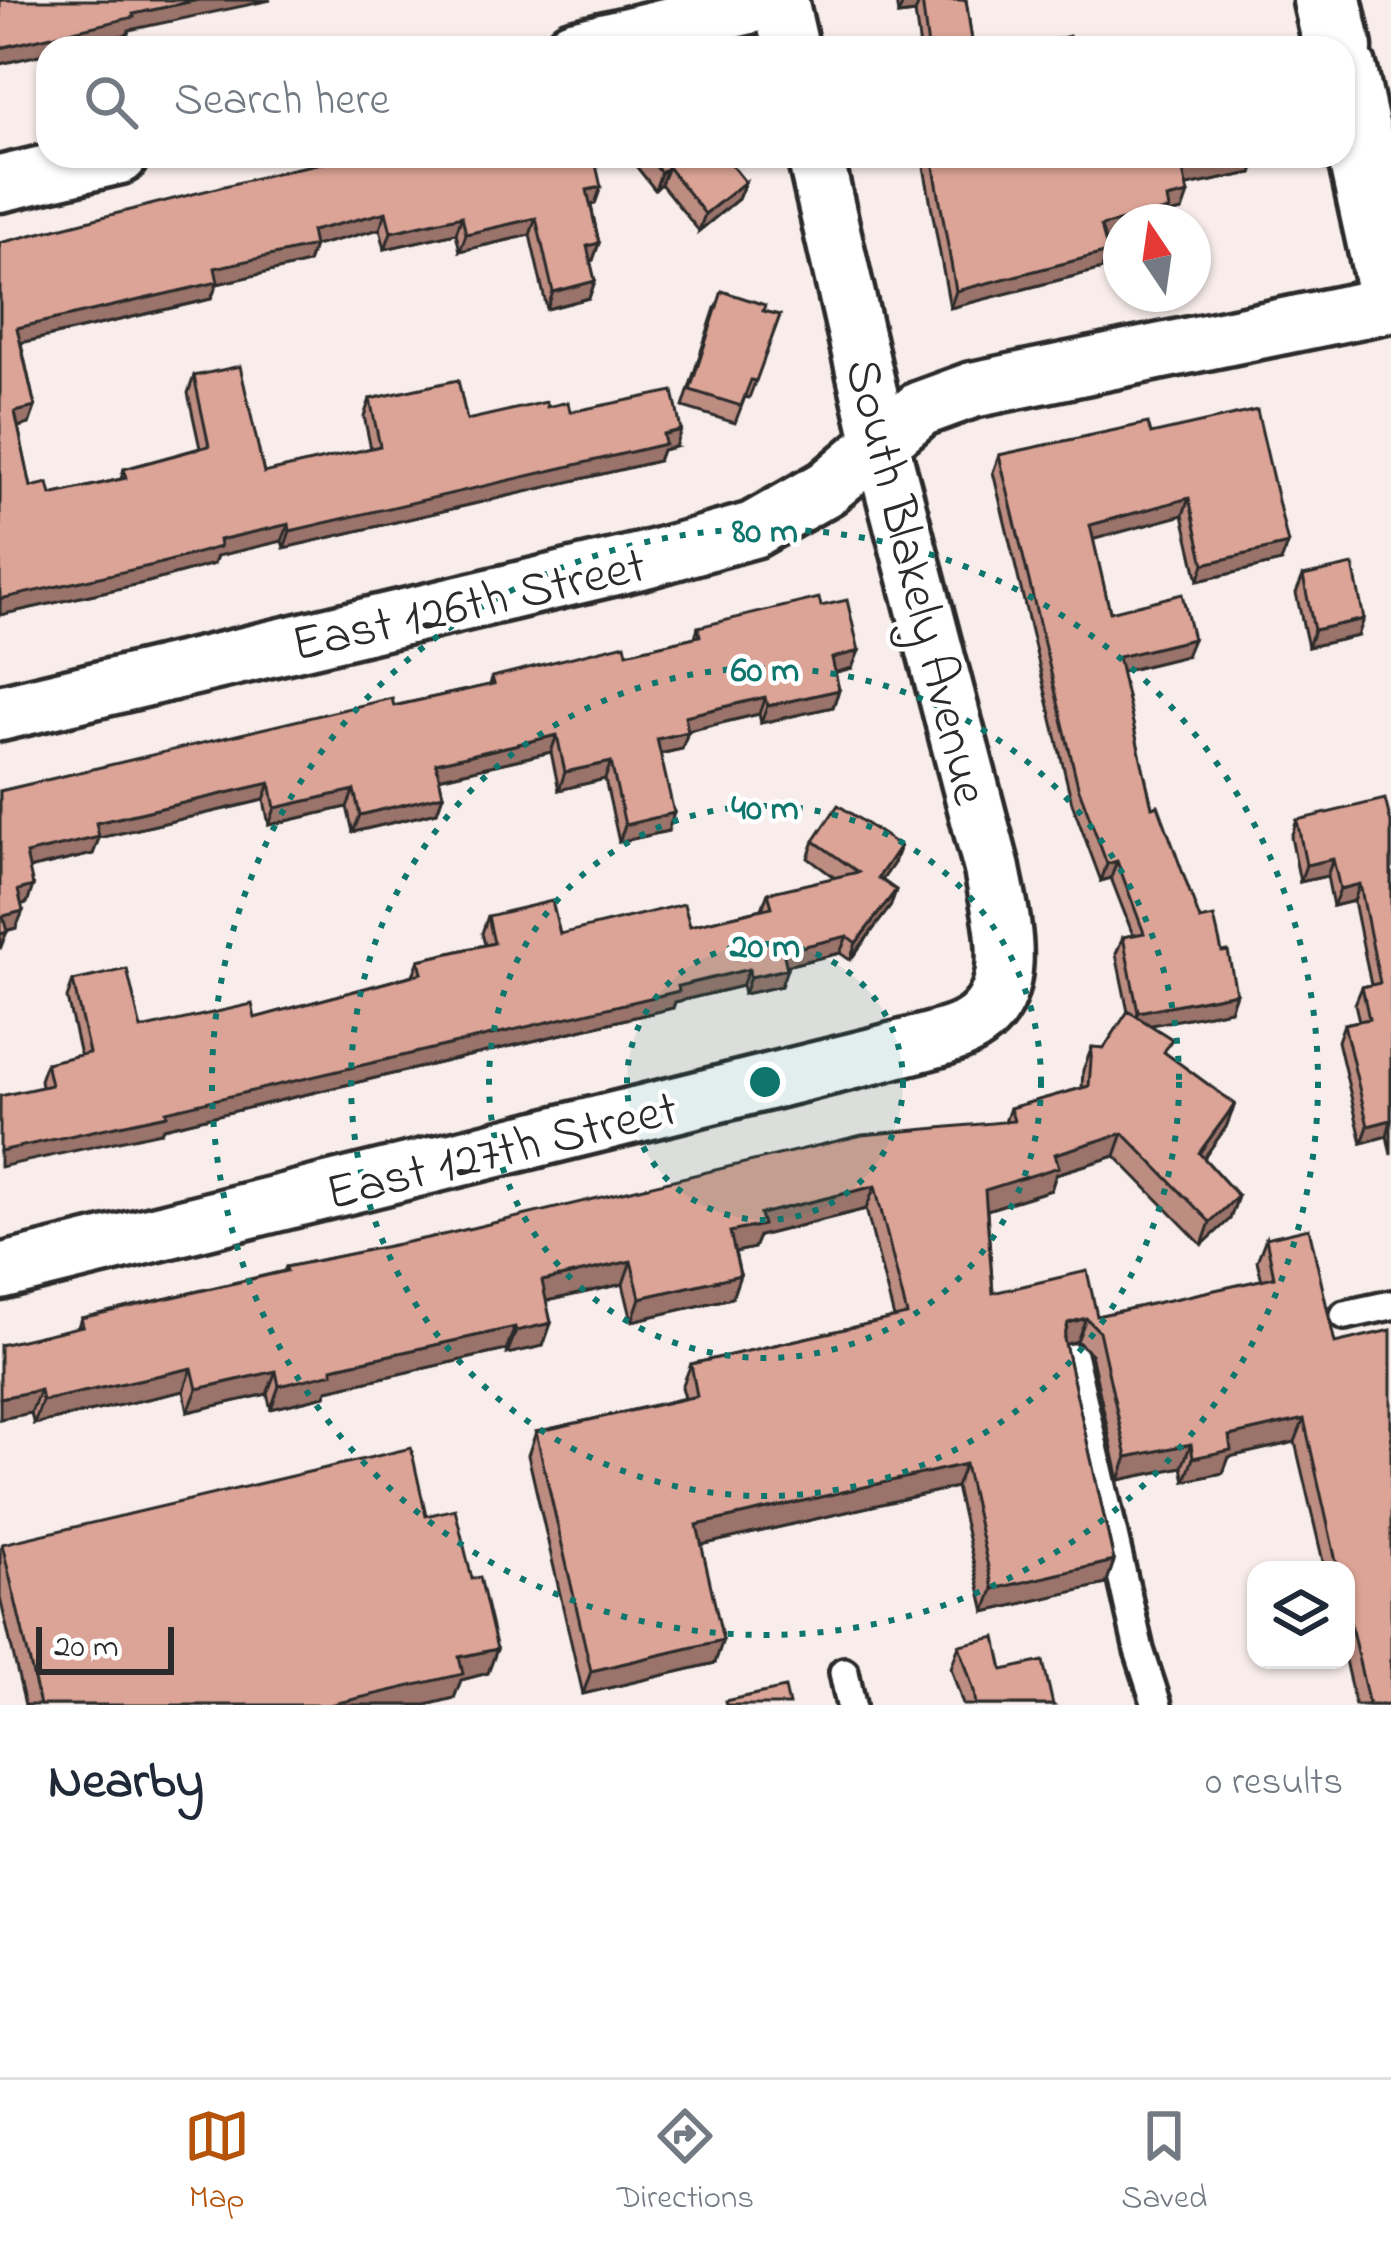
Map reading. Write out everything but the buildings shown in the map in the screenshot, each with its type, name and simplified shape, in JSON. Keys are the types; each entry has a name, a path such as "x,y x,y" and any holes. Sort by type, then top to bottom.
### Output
{"main road":[{"path":"1328,0 1336,36"},
{"path":"1355,125 1391,289"}],"street":[{"path":"624,36 777,0 788,36"},
{"path":"0,184 69,168"},
{"name":"South Blakely Avenue","path":"818,168 880,440 992,869 1005,936 1004,976 993,1006"},
{"name":"East 126th Street","path":"0,713 649,559 753,530 827,488 920,409 972,390 1391,304"},
{"name":"East 127th Street","path":"0,1272 872,1056 971,1026 993,1006"}],"lane":[{"path":"1345,1315 1391,1305"},
{"path":"1073,1358 1139,1650 1157,1705"},
{"path":"844,1672 850,1705"}]}
